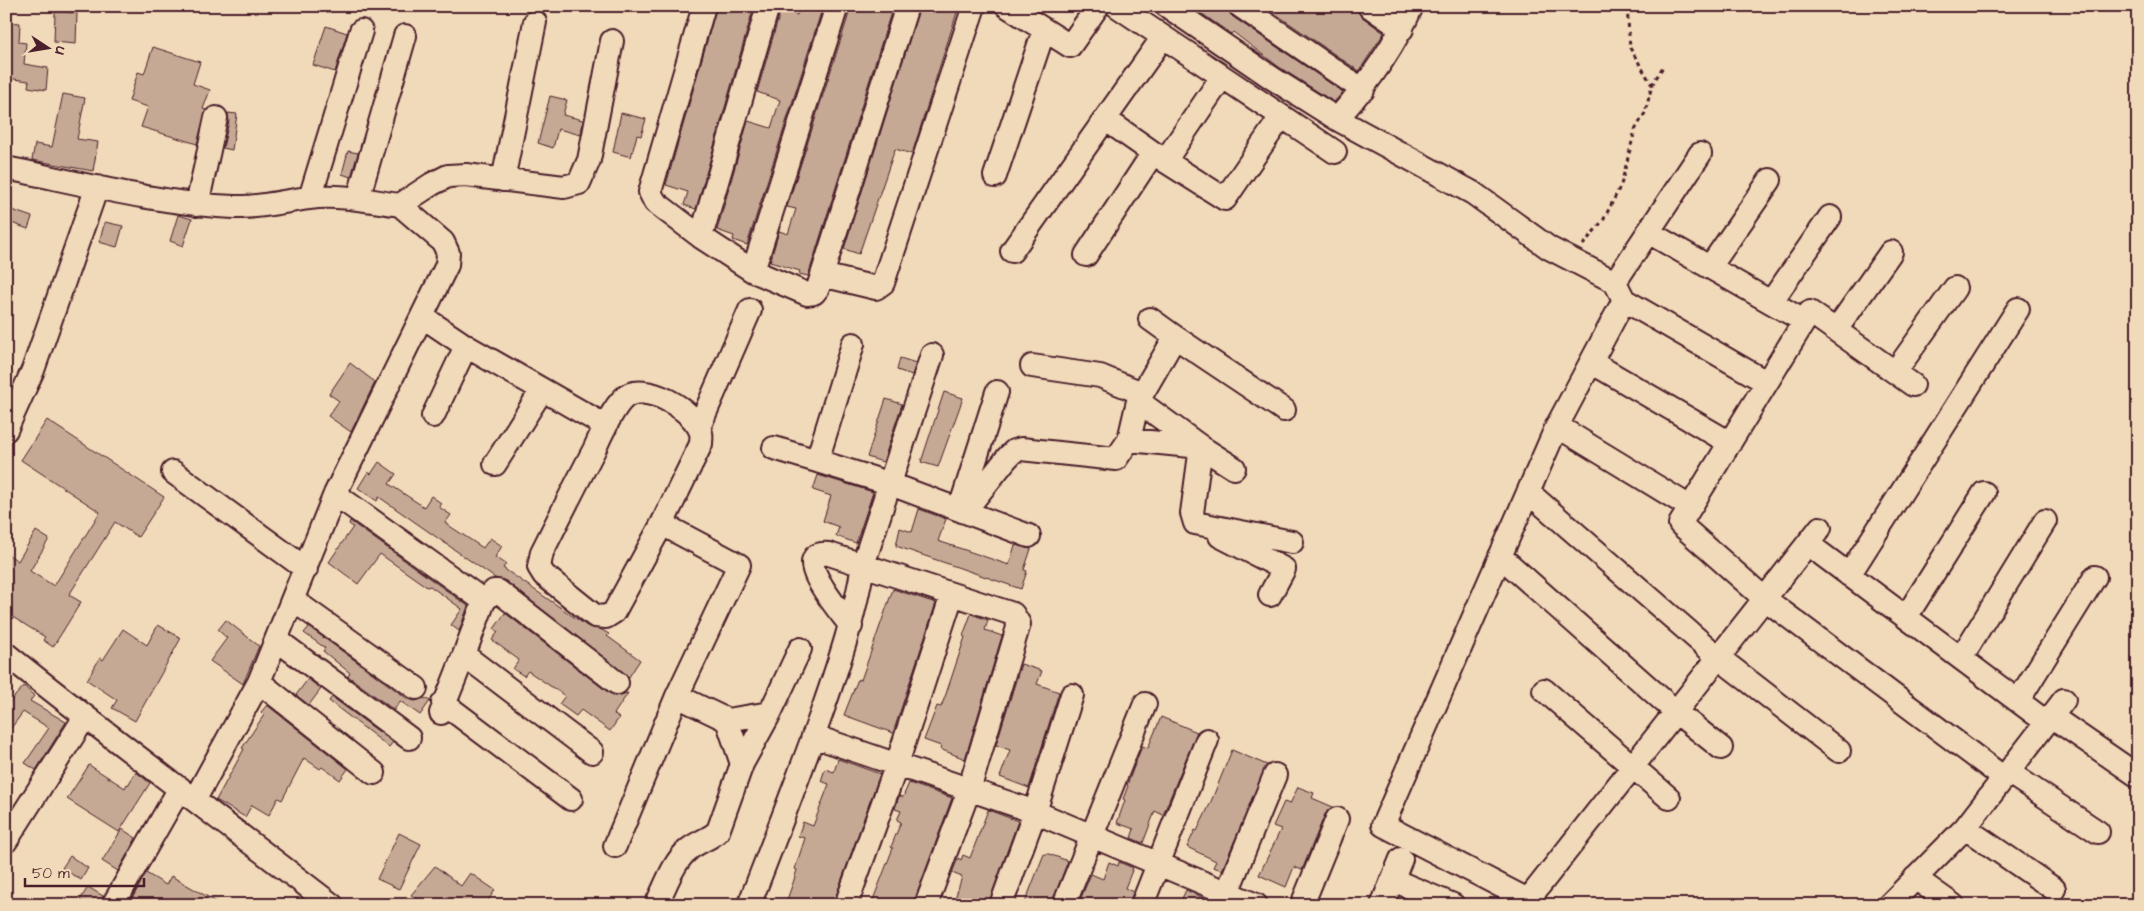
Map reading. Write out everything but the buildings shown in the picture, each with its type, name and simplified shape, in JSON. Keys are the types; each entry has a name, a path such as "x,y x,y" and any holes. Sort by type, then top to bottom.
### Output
{"street":[{"path":"704,6 650,192 654,202 701,238 753,271 807,294 814,293 822,276 907,6"},
{"path":"701,238 768,6"},
{"path":"753,271 837,6"},
{"path":"822,276 876,288 883,283 974,6"},
{"path":"1007,6 1070,46 1098,6"},
{"path":"1116,6 1334,152"},
{"path":"1167,6 1338,120 1472,193 1549,248 1572,259 1766,382"},
{"path":"1240,6 1363,90"},
{"path":"1369,6 1402,29"},
{"path":"1338,120 1363,90 1402,29 1412,6"},
{"path":"503,180 535,22"},
{"path":"310,198 361,30"},
{"path":"995,176 1044,30"},
{"path":"358,199 405,36"},
{"path":"1012,251 1163,37"},
{"path":"400,205 448,176 466,175 564,187 579,182 589,160 612,41"},
{"path":"1086,255 1222,77"},
{"path":"1105,119 1159,157 1225,199 1281,117"},
{"path":"197,204 216,118"},
{"path":"1700,154 1648,232 1620,291 1591,362 1557,426 1383,825 1530,902 1814,536 1850,575 2018,701 2054,713 2138,776"},
{"path":"6,168 96,187 197,204 236,207 269,206 310,198 358,199 400,205 443,242 448,253 447,265 423,317 335,494 259,682 188,794 113,905"},
{"path":"1710,267 1770,180"},
{"path":"6,430 33,370 96,187"},
{"path":"1771,302 1830,217"},
{"path":"1648,232 1804,321"},
{"path":"1836,330 1891,252"},
{"path":"1894,372 1955,288"},
{"path":"1850,575 2018,309"},
{"path":"699,427 750,310"},
{"path":"1913,385 1810,312 1680,524 1765,599 2006,774 2098,832"},
{"path":"423,317 466,346 606,426"},
{"path":"1150,319 1284,410"},
{"path":"962,511 996,470 1021,448 1116,459 1129,440 1140,397 1175,336"},
{"path":"817,461 853,344"},
{"path":"433,416 466,346"},
{"path":"749,905 813,736 850,626 858,601 863,565 888,483 932,355"},
{"path":"1591,362 1730,443"},
{"path":"1032,366 1100,376 1140,397 1201,447 1234,468"},
{"path":"495,464 542,390"},
{"path":"642,391 678,405 699,427 702,434 701,444 662,524 614,612 606,617 595,616 544,575 539,567 542,552 606,426 623,398 632,392 642,391"},
{"path":"962,511 997,392"},
{"path":"1557,426 1690,507"},
{"path":"1129,440 1201,447"},
{"path":"1201,447 1192,513 1195,523 1284,569 1270,595"},
{"path":"774,448 888,483 1030,536"},
{"path":"996,470 1000,524"},
{"path":"173,472 306,569"},
{"path":"1528,492 1719,658 1839,751"},
{"path":"1906,617 1984,493"},
{"path":"335,494 484,601"},
{"path":"1961,658 2045,522"},
{"path":"1195,523 1292,542"},
{"path":"615,846 677,696 739,565 662,524"},
{"path":"850,626 818,581 812,564 813,558 823,553 1013,614 1019,624 969,790 926,905"},
{"path":"1500,556 1676,712 1721,748"},
{"path":"2018,701 2096,577"},
{"path":"571,799 442,708 484,601 494,591 498,591 617,683"},
{"path":"846,905 896,764 952,594"},
{"path":"293,600 416,688"},
{"path":"277,640 409,738"},
{"path":"656,905 686,851 718,831 742,764 770,713 800,649"},
{"path":"6,654 85,717 332,905"},
{"path":"464,655 592,752"},
{"path":"259,682 374,773"},
{"path":"1544,690 1669,798"},
{"path":"1001,905 1035,812 1072,695"},
{"path":"677,696 727,720 770,713"},
{"path":"1064,905 1084,834 1145,704"},
{"path":"1889,905 1965,828 2054,713"},
{"path":"6,841 85,717"},
{"path":"727,720 742,764"},
{"path":"813,736 1035,812 1158,865 1225,899 1256,905"},
{"path":"1142,905 1207,740"},
{"path":"1225,899 1275,775"},
{"path":"1302,905 1337,819"},
{"path":"1965,828 2054,889"},
{"path":"1382,905 1401,859"},
{"path":"1915,878 1953,905"},
{"path":"1393,880 1453,905"}],"path":[{"path":"1627,6 1630,48 1652,85"},
{"path":"1572,259 1610,207 1621,185 1635,130 1645,113 1652,85 1664,65"}]}
